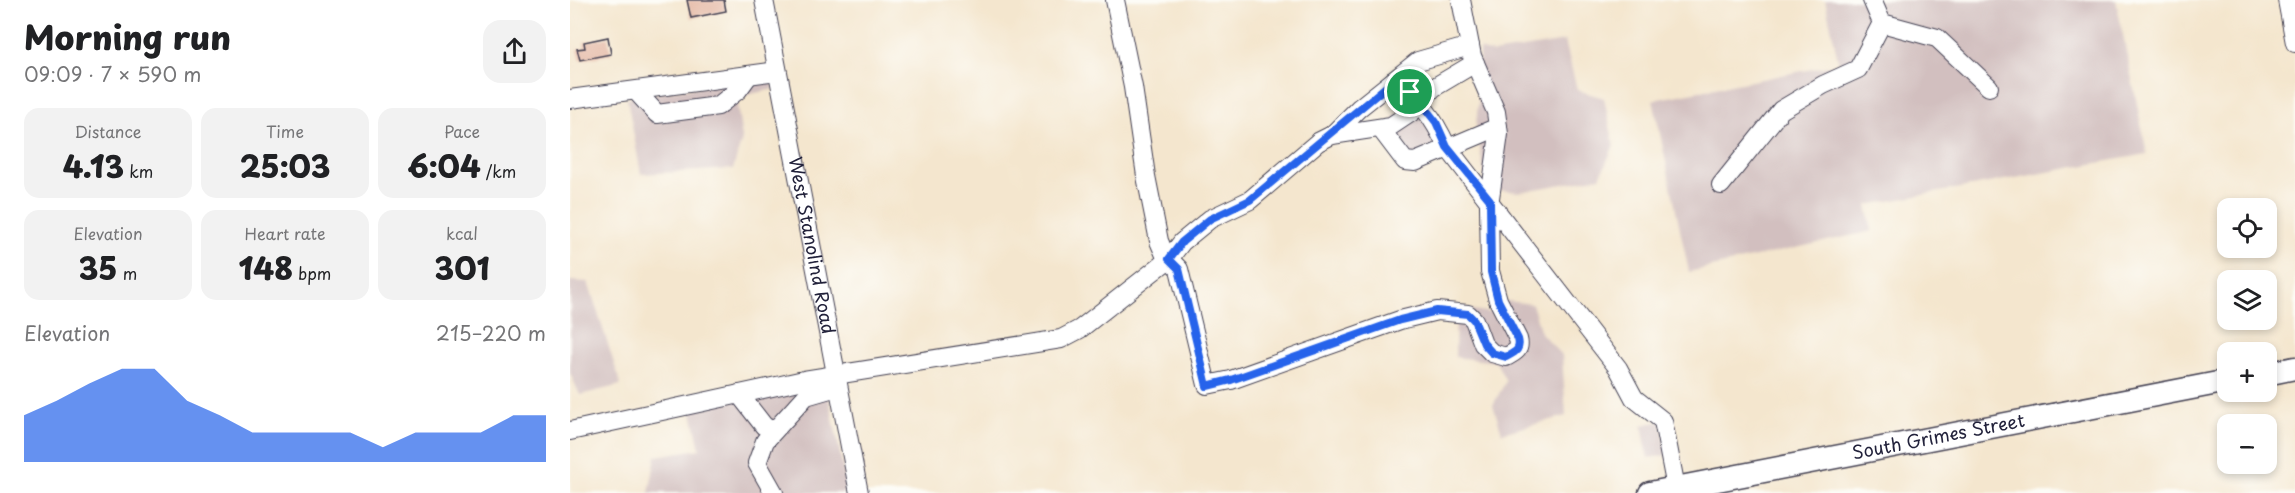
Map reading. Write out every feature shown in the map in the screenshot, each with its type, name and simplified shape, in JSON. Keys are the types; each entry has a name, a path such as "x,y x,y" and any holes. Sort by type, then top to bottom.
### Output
{"main road":[{"path":"2277,372 2295,368"},
{"name":"South Grimes Street","path":"1650,493 2217,383"}],"street":[{"name":"West Stanolind Road","path":"764,0 859,493"},
{"path":"1115,0 1133,87 1146,176 1159,241 1169,259 1179,269 1207,386 1231,380 1400,320 1437,311 1468,314 1474,320 1484,344 1492,353 1506,357 1517,351 1520,345 1498,300 1491,272 1490,200 1498,127 1496,112 1472,54 1461,0"},
{"path":"1872,0 1882,23"},
{"path":"2287,0 2295,43"},
{"path":"1882,23 1937,38 1989,87"},
{"path":"1721,185 1781,110 1823,85 1858,69 1882,23"},
{"path":"1332,135 1338,126 1418,61 1472,54"},
{"path":"570,431 739,394 836,381 1061,339 1080,329 1169,259 1182,242 1210,219 1250,200 1318,142 1332,135 1391,126 1412,112 1433,88 1472,54"},
{"path":"570,99 777,70"},
{"path":"636,91 657,114 718,106 738,90 749,75"},
{"path":"1393,81 1420,102 1436,122 1447,147 1618,368 1634,398 1663,421 1676,488"},
{"path":"1380,128 1405,161 1415,162 1498,127"},
{"path":"774,493 757,463 765,441 806,396 836,381"},
{"path":"739,394 764,426 773,431"}],"shaded area":[{"path":"1825,0 2116,0 2147,154 1867,205 1872,231 1689,272 1653,100 1839,64"},
{"path":"1565,41 1577,90 1604,98 1614,145 1600,177 1520,192 1487,189 1476,126 1479,49 1493,53"},
{"path":"772,76 774,89 736,97 742,139 733,169 641,174 627,98"},
{"path":"1412,102 1457,149 1410,171 1399,167 1392,118"},
{"path":"570,281 588,282 621,385 580,395 570,373"},
{"path":"1491,299 1532,304 1541,333 1562,355 1566,416 1502,433 1493,405 1506,381 1496,362 1455,357 1456,307 1491,313"},
{"path":"826,383 848,493 649,493 656,456 700,449 691,408"},
{"path":"1661,421 1667,455 1648,458 1642,425"}],"building":[{"path":"687,0 724,0 726,11 691,18"},
{"path":"608,37 611,54 580,60 577,49 585,48 584,42"}],"route":[{"path":"1393,81 1410,92 1436,122 1447,147 1490,200 1491,272 1498,300 1520,345 1517,351 1506,357 1492,353 1484,344 1474,320 1468,314 1437,311 1400,320 1231,380 1207,386 1179,269 1169,259 1182,242 1210,219 1250,200 1318,142 1332,135 1338,126 1393,81"}]}
